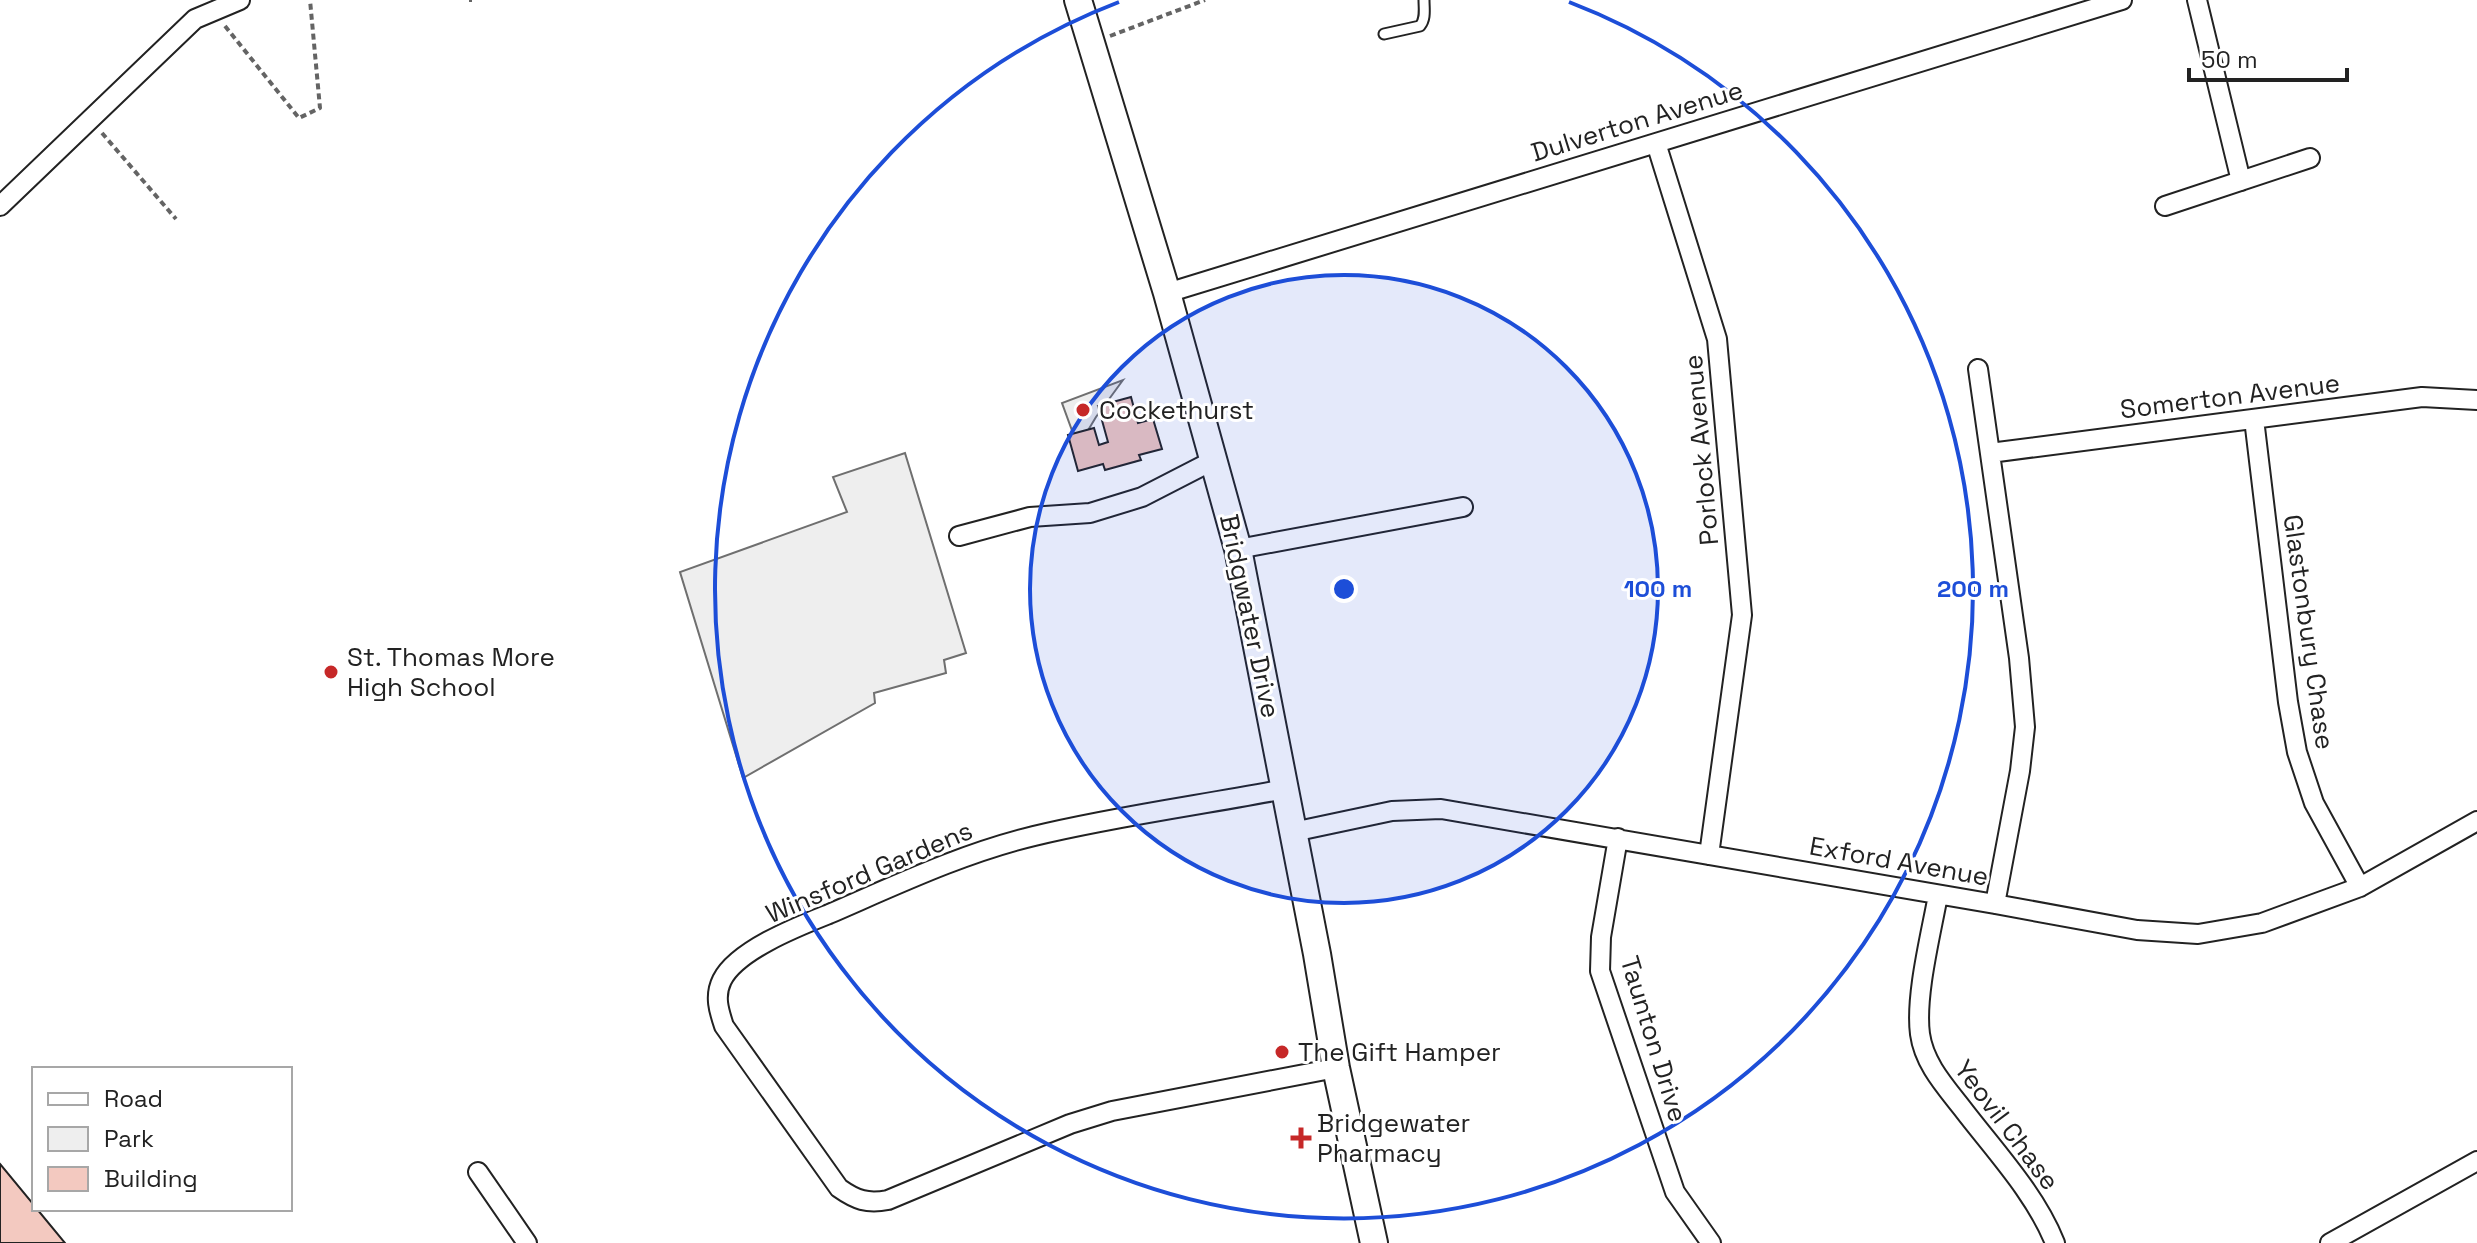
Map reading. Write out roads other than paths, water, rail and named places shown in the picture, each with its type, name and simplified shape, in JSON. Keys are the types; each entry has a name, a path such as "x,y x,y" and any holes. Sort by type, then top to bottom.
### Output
{"street":[{"path":"0,206 195,19 240,0"},
{"name":"Bridgwater Drive","path":"1078,0 1167,293 1238,549 1317,954 1336,1068 1374,1243"},
{"name":"Dulverton Avenue","path":"1167,293 2122,0"},
{"path":"2197,0 2241,181"},
{"name":"Porlock Avenue","path":"1656,143 1717,339 1742,615 1709,855"},
{"path":"2165,206 2310,158"},
{"path":"1978,369 2019,658 2025,727 2020,771 1995,904"},
{"name":"Somerton Avenue","path":"1990,453 2422,397 2477,400"},
{"name":"Glastonbury Chase","path":"2254,419 2288,702 2297,752 2314,803 2360,887"},
{"path":"959,536 1030,517 1090,513 1142,497 1214,460"},
{"path":"1238,549 1463,507"},
{"name":"Winsford Gardens","path":"1285,789 1033,836 964,857 779,935 733,964 722,980 717,997 718,1010 724,1026 839,1188 855,1199 872,1203 888,1200 1070,1124 1112,1111 1336,1068"},
{"name":"Exford Avenue","path":"1293,832 1392,811 1441,809 2137,930 2198,934 2262,923 2360,887 2477,821"},
{"name":"Taunton Drive","path":"1618,838 1601,937 1600,971 1675,1192 1711,1243"},
{"name":"Yeovil Chase","path":"1938,895 1919,1010 1921,1037 1934,1071 2023,1188 2047,1223 2055,1243"},
{"path":"2330,1243 2477,1161"},
{"path":"478,1172 527,1243"}],"lane":[{"path":"1384,34 1420,26 1425,14 1424,0"}],"place":[{"name":"Cockethurst","path":"1083,410"},
{"name":"St. Thomas More High School","path":"331,672"},
{"name":"The Gift Hamper","path":"1282,1052"},
{"name":"Bridgewater Pharmacy","path":"1301,1138"}]}
